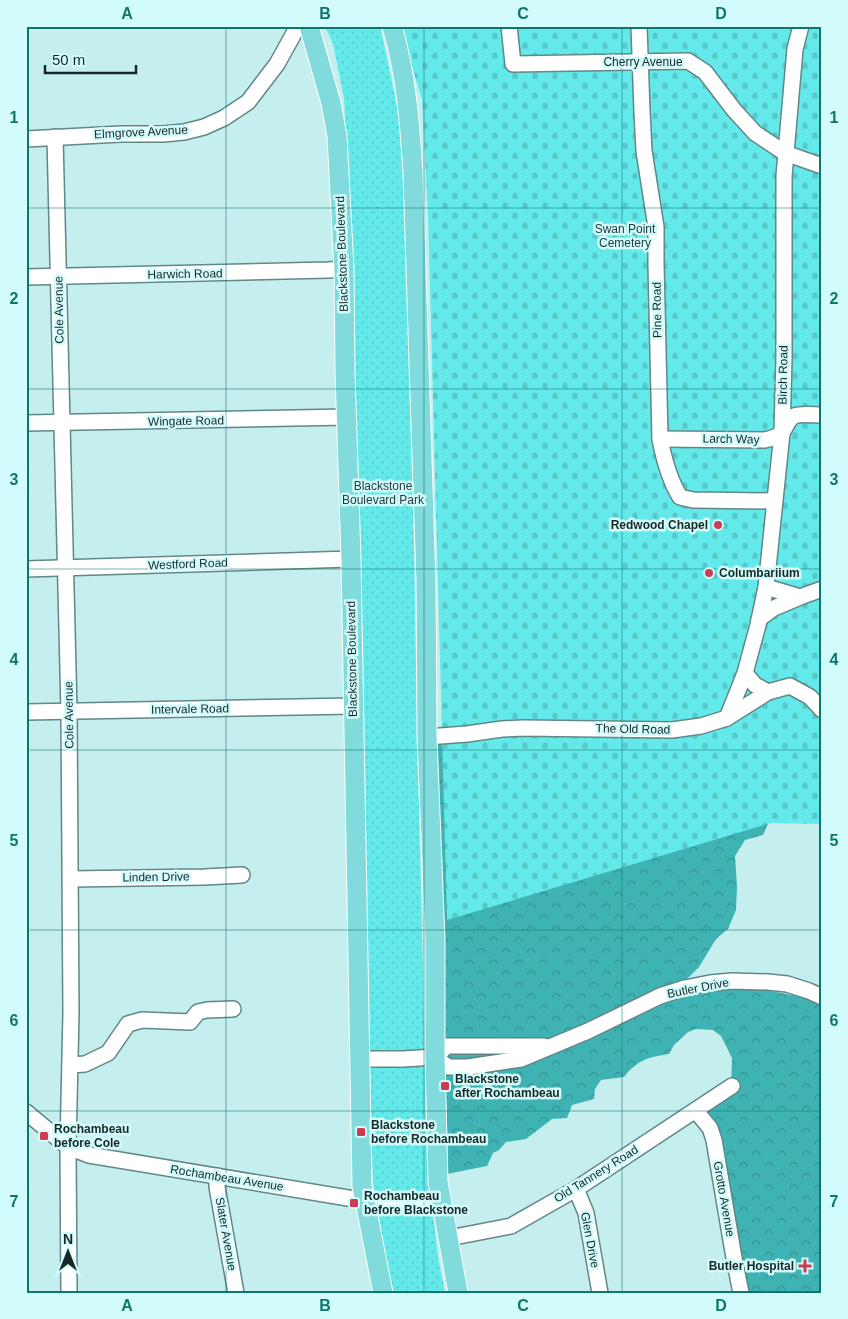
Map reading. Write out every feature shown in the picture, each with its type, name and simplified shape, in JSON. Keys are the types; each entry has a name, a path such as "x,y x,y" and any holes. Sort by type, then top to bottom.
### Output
{"main road":[{"name":"Blackstone Boulevard","path":"309,26 331,103 337,136 344,269 351,560 362,1186 383,1293"},
{"path":"392,26 410,120 413,173 426,583 427,737 435,939 434,1057 438,1182 458,1293"}],"street":[{"name":"Elmgrove Avenue","path":"26,139 163,134 184,132 204,127 224,118 248,102 278,64 298,26"},
{"name":"Cherry Avenue","path":"509,26 513,64 688,61 705,72 754,134 785,153 822,166"},
{"name":"Pine Road","path":"639,26 644,151 656,227 660,439 665,465 674,488 680,497 692,500 774,500"},
{"name":"Birch Road","path":"727,718 745,674 766,587 782,433 785,153 795,50 801,26"},
{"name":"Cole Avenue","path":"55,137 69,711 71,879 68,1147 69,1293"},
{"name":"Harwich Road","path":"26,277 344,269"},
{"path":"782,433 792,417 799,415 822,415"},
{"name":"Wingate Road","path":"26,423 347,417"},
{"name":"Larch Way","path":"660,439 764,440 782,433"},
{"name":"Westford Road","path":"26,569 351,560"},
{"path":"766,587 800,597"},
{"path":"759,619 774,608 822,588"},
{"path":"745,674 754,685 768,692"},
{"name":"The Old Road","path":"427,737 523,728 672,730 700,726 727,718 768,692 790,686 810,697 822,710"},
{"name":"Intervale Road","path":"26,712 353,706"},
{"name":"Linden Drive","path":"71,879 242,875"},
{"name":"Butler Drive","path":"434,1057 448,1067 468,1067 521,1059 588,1031 660,996 710,983 740,981 787,984 822,997"},
{"path":"70,1065 85,1064 108,1053 128,1024 142,1020 190,1022 198,1012 233,1009"},
{"name":"Butler Drive","path":"360,1059 434,1057 447,1046 553,1046"},
{"name":"Old Tannery Road","path":"449,1238 510,1226 576,1189 732,1086"},
{"name":"Grotto Avenue","path":"696,1111 710,1128 714,1140 741,1293"},
{"name":"Rochambeau Avenue","path":"26,1112 68,1147 86,1154 384,1204 441,1200"},
{"name":"Slater Avenue","path":"217,1176 217,1187 236,1293"},
{"name":"Glen Drive","path":"576,1189 586,1213 600,1293"}],"green space":[{"name":"Blackstone Boulevard Park","path":"325,26 380,26 399,115 406,226 429,1177 438,1257 445,1293 392,1293 373,1183 352,416 350,212 344,98 333,44"},
{"name":"Swan Point Cemetery","path":"400,26 822,26 822,824 771,823 447,920 428,213 422,100"},
{"path":"468,741 780,796 763,835 745,840 735,856 736,910 728,929 716,939 699,967 672,994 718,988 749,987 822,1001 822,1293 745,1293 700,1114 731,1092 732,1058 721,1036 713,1030 696,1029 688,1032 674,1045 669,1054 644,1060 624,1077 601,1080 595,1089 594,1099 572,1105 567,1118 552,1119 526,1139 506,1142 499,1150 493,1153 487,1166 442,1175 430,742"}],"place":[{"name":"Redwood Chapel","path":"718,525"},
{"name":"Columbariium","path":"709,573"},
{"name":"Blackstone after Rochambeau","path":"445,1086"},
{"name":"Blackstone before Rochambeau","path":"361,1132"},
{"name":"Rochambeau before Cole","path":"44,1136"},
{"name":"Rochambeau before Blackstone","path":"354,1203"},
{"name":"Butler Hospital","path":"805,1266"}]}
